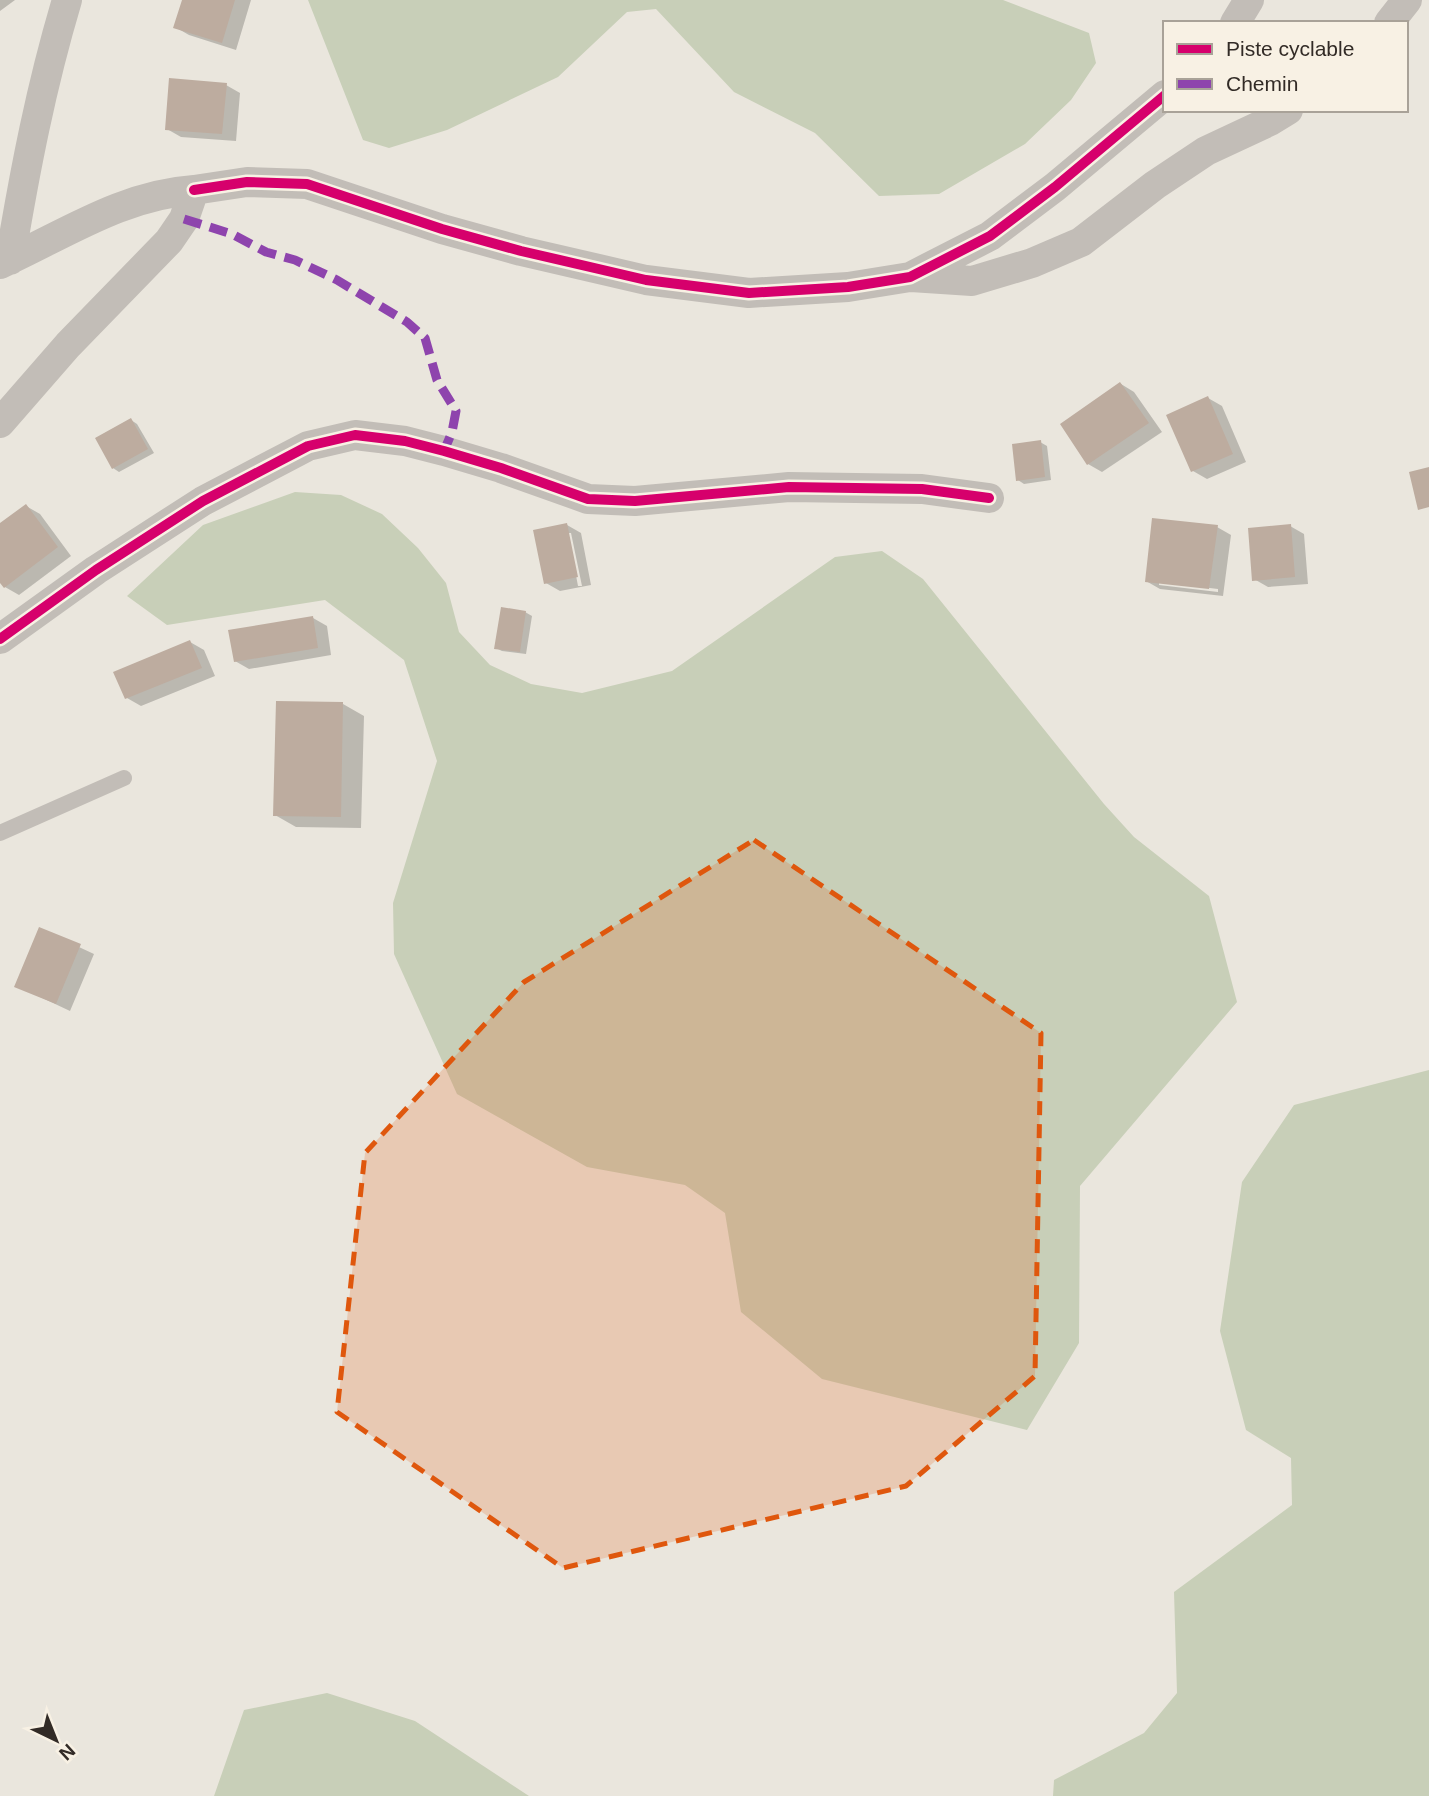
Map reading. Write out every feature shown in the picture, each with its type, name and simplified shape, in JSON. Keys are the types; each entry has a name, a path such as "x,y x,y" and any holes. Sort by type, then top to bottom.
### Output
{"street":[{"path":"5,262 48,62 67,0"},
{"path":"1236,21 1249,0"},
{"path":"1391,21 1407,0"},
{"path":"909,277 990,236 1055,187 1163,97"},
{"path":"5,262 108,211 153,195 247,182 307,184 442,229 521,251 646,280 748,293 848,287 909,277 972,281 1032,262 1081,242 1206,151 1285,112"},
{"path":"0,422 68,345 169,241 184,219 194,190"},
{"path":"0,639 96,570 203,500 309,446 355,435 405,441 444,451 587,499 635,500 789,487 922,489 989,498"}],"lane":[{"path":"0,833 124,778"}],"highlighted area":[{"path":"754,840 1041,1033 1035,1376 906,1486 563,1568 337,1412 365,1153 524,982"}],"green space":[{"path":"308,0 1003,0 1089,33 1096,63 1071,100 1025,144 939,194 879,196 815,133 734,92 656,9 627,12 558,77 447,130 389,148 363,140"},
{"path":"295,492 341,495 382,514 418,548 446,583 459,632 490,665 531,684 582,693 672,671 835,557 882,551 923,579 1104,804 1134,837 1209,896 1237,1002 1080,1186 1079,1343 1027,1430 822,1379 741,1312 725,1213 685,1185 587,1167 457,1094 394,954 393,903 437,761 404,660 325,600 167,625 127,596 203,525"},
{"path":"1429,1070 1429,1796 1053,1796 1054,1780 1144,1733 1177,1693 1174,1592 1292,1505 1291,1458 1246,1430 1220,1331 1242,1182 1294,1105"},
{"path":"327,1693 415,1721 529,1796 214,1796 244,1710"}],"building":[{"path":"182,0 235,0 222,43 173,28"},
{"path":"169,78 227,83 222,134 165,130"},
{"path":"1120,382 1149,423 1087,465 1060,424"},
{"path":"1208,396 1233,454 1191,472 1166,415"},
{"path":"131,418 148,449 112,469 95,438"},
{"path":"1041,440 1045,477 1016,481 1012,444"},
{"path":"1429,467 1429,507 1418,510 1409,472"},
{"path":"26,504 58,547 4,588 0,583 0,523"},
{"path":"1152,518 1218,525 1209,589 1145,582"},
{"path":"567,523 578,577 544,584 533,530"},
{"path":"1291,524 1295,577 1252,581 1248,528"},
{"path":"501,607 526,611 520,652 494,649"},
{"path":"313,616 318,648 234,662 228,630"},
{"path":"190,640 202,668 125,699 113,672"},
{"path":"276,701 343,702 341,817 273,816"},
{"path":"39,927 81,944 56,1004 14,987"}],"marked path":[{"path":"184,219 232,234 266,252 295,260 337,280 407,322 425,338 437,380 456,411 452,432 444,451"}],"cycle path":[{"path":"194,190 247,182 307,184 442,229 521,251 646,280 749,293 848,287 910,277 990,236 1055,187 1163,97"},
{"path":"0,639 96,570 203,501 308,446 355,435 405,441 444,451 588,499 635,501 789,487 922,489 989,498"}]}
